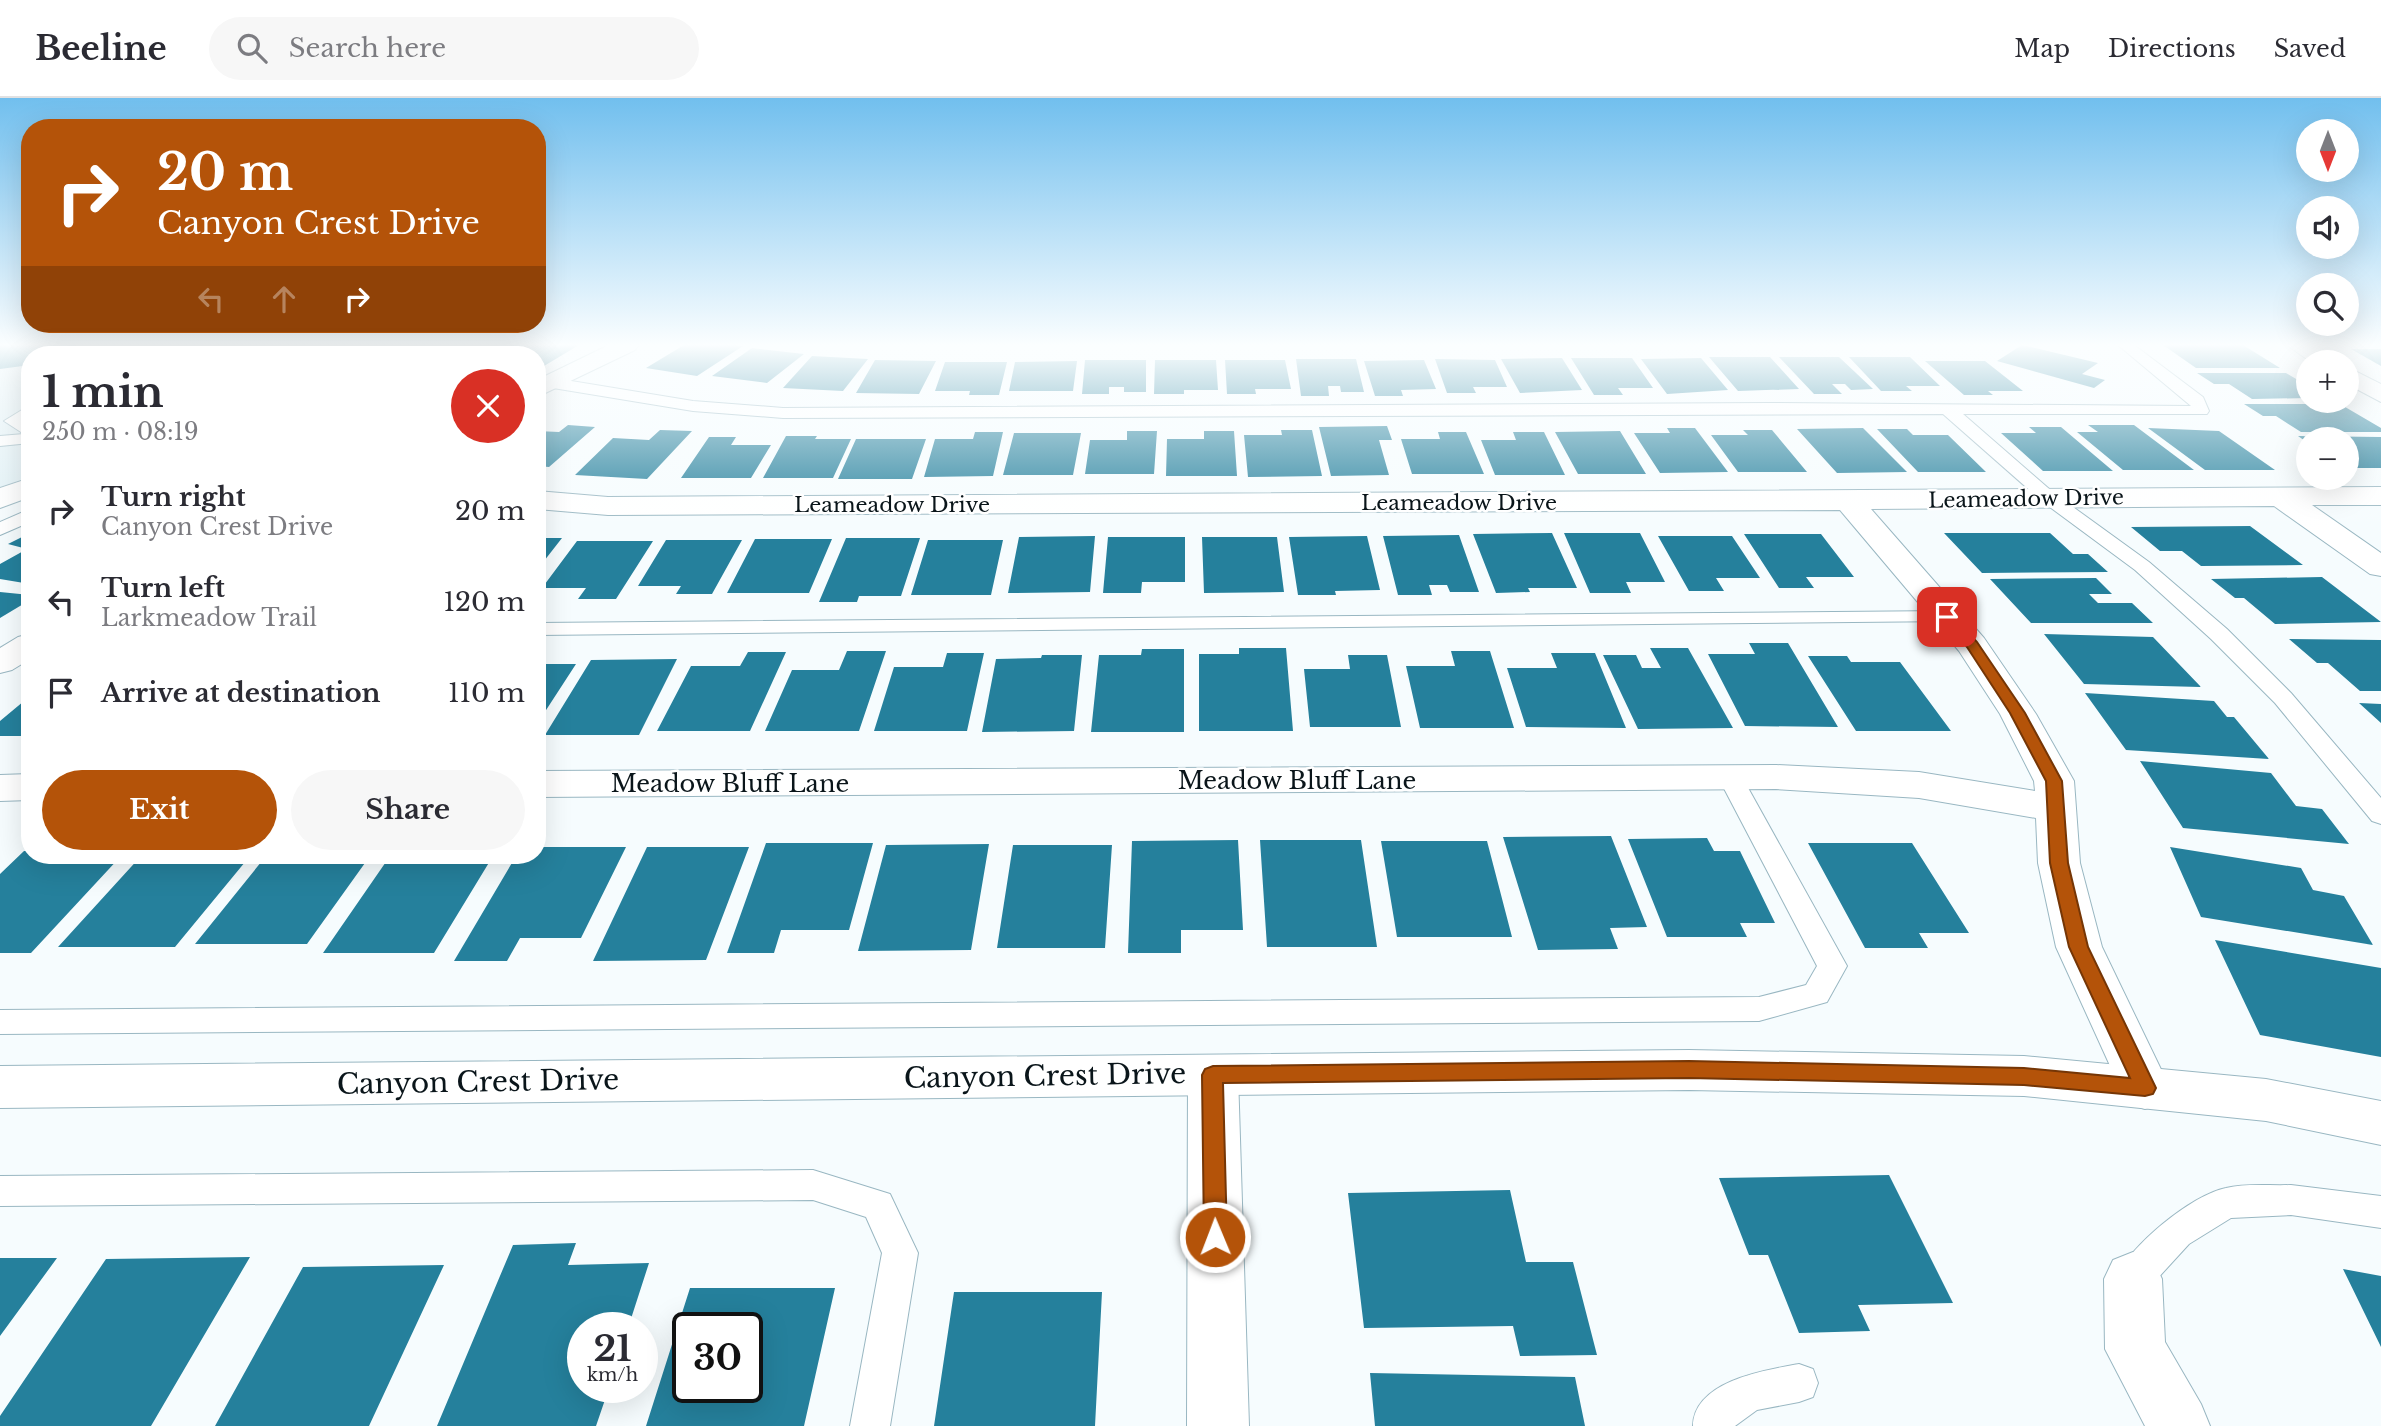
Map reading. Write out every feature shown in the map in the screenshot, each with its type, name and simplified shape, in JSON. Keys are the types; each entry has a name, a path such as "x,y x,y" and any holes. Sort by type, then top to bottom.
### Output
{"street":[{"path":"0,499 21,490"},
{"name":"Leameadow Drive","path":"546,501 608,506 2381,496"},
{"path":"2281,497 2381,567"},
{"path":"1848,501 1972,645 2018,713 2054,781 2059,863 2079,947 2145,1088"},
{"path":"0,663 21,650"},
{"name":"Meadow Bluff Lane","path":"546,784 1730,777 1919,785 2056,808"},
{"path":"0,788 21,787"},
{"name":"Canyon Crest Drive","path":"0,1087 1703,1070 2024,1076 2266,1100 2381,1123"},
{"path":"1213,1075 1219,1426"},
{"path":"2133,1279 2134,1349 2179,1426"}],"lane":[{"path":"706,407 783,413 1768,408 2201,411 2200,407"},
{"path":"1949,411 2049,498 2142,566 2219,634 2283,698 2381,814"},
{"path":"21,416 12,421 21,426"},
{"path":"0,441 21,439"},
{"path":"0,530 21,520"},
{"path":"546,629 1947,617"},
{"path":"0,1022 1759,1009 1816,994 1832,966 1730,777"},
{"path":"0,1191 813,1185 878,1205 900,1253 870,1426"},
{"path":"2133,1279 2176,1233 2226,1203 2291,1200 2381,1212"},
{"path":"1713,1426 1713,1418 1749,1392 1799,1382"}],"shaded area":[{"path":"0,407 21,407 21,480 0,488"}],"building":[{"path":"2249,407 2296,407 2296,413 2355,413 2381,428 2381,432 2359,432 2359,427 2296,429 2276,416 2263,416"},
{"path":"568,425 595,427 546,467 546,431 559,432"},
{"path":"2088,425 2134,425 2194,470 2123,470 2077,432 2098,432"},
{"path":"1387,426 1392,440 1379,440 1389,475 1331,476 1319,427"},
{"path":"2029,427 2061,427 2113,471 2043,471 2001,433 2036,433"},
{"path":"1667,428 1695,428 1728,472 1660,473 1634,433 1670,433"},
{"path":"1863,428 1907,472 1837,473 1797,429"},
{"path":"2148,428 2219,431 2275,470 2205,470"},
{"path":"1877,429 1907,429 1913,435 1948,435 1986,472 1918,472"},
{"path":"660,430 692,431 647,479 575,475 613,438 649,440"},
{"path":"1281,430 1312,430 1322,476 1248,477 1244,435 1282,435"},
{"path":"1743,430 1772,430 1807,472 1738,472 1711,435 1748,435"},
{"path":"1127,431 1157,431 1154,474 1085,474 1090,440 1127,440"},
{"path":"1204,431 1234,431 1237,476 1166,476 1167,439 1204,439"},
{"path":"1620,431 1646,474 1578,474 1555,432"},
{"path":"975,432 1003,432 993,476 924,477 935,439 973,439"},
{"path":"1438,432 1466,432 1484,474 1412,474 1401,439 1440,439"},
{"path":"1513,432 1544,432 1565,475 1495,475 1481,440 1516,440"},
{"path":"1014,433 1081,433 1073,475 1003,475"},
{"path":"786,436 851,439 833,478 763,478"},
{"path":"709,437 736,437 731,445 771,445 751,478 681,478"},
{"path":"2359,437 2381,437 2381,468 2359,468"},
{"path":"856,439 926,439 912,479 838,479"},
{"path":"2250,526 2303,565 2201,566 2182,551 2160,551 2131,527"},
{"path":"1552,533 1577,588 1528,588 1530,592 1496,593 1473,534"},
{"path":"1564,533 1640,533 1665,582 1626,582 1631,593 1590,593"},
{"path":"1944,533 2050,533 2073,554 2088,554 2108,572 1982,573"},
{"path":"1744,534 1821,534 1854,577 1806,577 1814,588 1779,588"},
{"path":"1459,535 1479,592 1450,592 1447,585 1429,585 1432,595 1398,595 1383,536"},
{"path":"1095,536 1090,592 1008,593 1019,537"},
{"path":"1367,536 1380,590 1335,591 1336,595 1298,595 1289,537"},
{"path":"1658,536 1732,536 1760,578 1716,578 1724,591 1689,591"},
{"path":"1108,537 1185,537 1185,582 1142,582 1141,593 1103,593"},
{"path":"1202,537 1277,537 1284,592 1204,593"},
{"path":"21,538 21,547 8,544"},
{"path":"546,538 562,538 546,558"},
{"path":"846,538 920,538 901,596 859,596 857,602 819,602"},
{"path":"755,539 832,539 809,593 727,593"},
{"path":"666,540 742,540 712,594 676,594 681,586 638,586"},
{"path":"928,540 1003,540 991,595 911,595"},
{"path":"577,541 653,541 616,599 578,599 586,588 546,588 546,583"},
{"path":"21,552 21,582 0,579 0,564"},
{"path":"2322,577 2381,622 2275,624 2244,598 2235,598 2211,579"},
{"path":"2096,578 2112,594 2089,594 2098,603 2132,603 2153,623 2031,623 1990,579"},
{"path":"0,592 21,594 21,605 0,618"},
{"path":"2044,634 2153,637 2201,687 2084,684"},
{"path":"2289,639 2381,640 2381,691 2360,691 2328,663 2317,663"},
{"path":"1749,643 1788,643 1838,727 1745,726 1708,654 1755,654"},
{"path":"1239,648 1286,648 1293,731 1199,731 1199,654 1239,654"},
{"path":"1650,648 1688,648 1733,728 1638,729 1603,655 1636,655 1642,668 1661,668"},
{"path":"1142,649 1184,649 1184,732 1091,732 1099,655 1141,655"},
{"path":"847,651 886,651 859,731 765,731 792,670 839,670"},
{"path":"1451,651 1490,651 1514,728 1420,728 1406,666 1455,666"},
{"path":"748,652 786,652 750,731 657,731 691,666 740,666"},
{"path":"947,653 984,653 967,731 874,731 894,667 943,667"},
{"path":"1551,653 1595,653 1626,728 1526,727 1507,668 1557,668"},
{"path":"1042,655 1082,655 1074,731 982,732 996,659 1041,658"},
{"path":"1348,655 1387,655 1401,727 1310,727 1304,669 1350,669"},
{"path":"1808,656 1847,656 1851,662 1900,662 1951,731 1856,731"},
{"path":"677,659 639,735 546,735 591,660"},
{"path":"546,664 576,664 546,710"},
{"path":"2085,693 2214,701 2227,717 2234,717 2269,759 2126,750"},
{"path":"2359,703 2381,704 2381,723"},
{"path":"21,704 21,736 0,736 0,721"},
{"path":"2140,761 2271,773 2296,806 2322,809 2349,844 2183,828"},
{"path":"1611,836 1647,927 1610,928 1618,949 1538,950 1503,837"},
{"path":"1707,838 1714,851 1740,851 1775,923 1740,923 1747,937 1667,937 1628,839"},
{"path":"1238,840 1243,930 1181,930 1181,953 1128,953 1132,841"},
{"path":"1260,840 1361,840 1377,947 1267,947"},
{"path":"1381,841 1487,841 1512,937 1397,937"},
{"path":"766,843 873,843 849,930 781,930 774,953 727,953"},
{"path":"1808,843 1912,843 1969,933 1919,933 1928,948 1865,948"},
{"path":"989,844 971,950 858,951 886,845"},
{"path":"1013,845 1112,845 1105,948 997,948"},
{"path":"546,847 626,847 581,938 520,938 507,961 454,961 511,864 546,864"},
{"path":"647,847 749,847 706,960 593,961"},
{"path":"2170,847 2301,868 2313,890 2344,896 2373,945 2201,917"},
{"path":"21,854 21,864 114,864 31,953 0,953 0,874"},
{"path":"134,864 243,864 175,947 58,947"},
{"path":"260,864 364,864 307,944 195,944"},
{"path":"384,864 488,864 434,953 323,953"},
{"path":"2215,940 2381,968 2381,1057 2260,1035"},
{"path":"1889,1175 1953,1303 1858,1305 1870,1331 1799,1333 1768,1255 1749,1255 1719,1178"},
{"path":"1510,1190 1526,1262 1573,1262 1597,1355 1520,1356 1513,1326 1364,1328 1348,1193"},
{"path":"576,1243 568,1265 649,1263 633,1312 567,1312 567,1403 604,1403 596,1426 437,1426 513,1245"},
{"path":"250,1257 151,1426 0,1426 0,1416 106,1259"},
{"path":"0,1258 57,1258 0,1336"},
{"path":"444,1265 369,1426 215,1426 303,1267"},
{"path":"2343,1269 2381,1276 2381,1347"},
{"path":"690,1288 835,1288 804,1426 646,1426 653,1403 658,1403 658,1388 672,1344 672,1403 763,1403 763,1312 682,1312"},
{"path":"954,1292 1102,1292 1095,1426 934,1426"},
{"path":"1370,1373 1575,1377 1585,1426 1375,1426"}],"route":[{"path":"1215,1237 1213,1075 1689,1070 2024,1076 2145,1088 2079,947 2059,863 2054,781 2018,713 1972,645 1947,617"}]}
